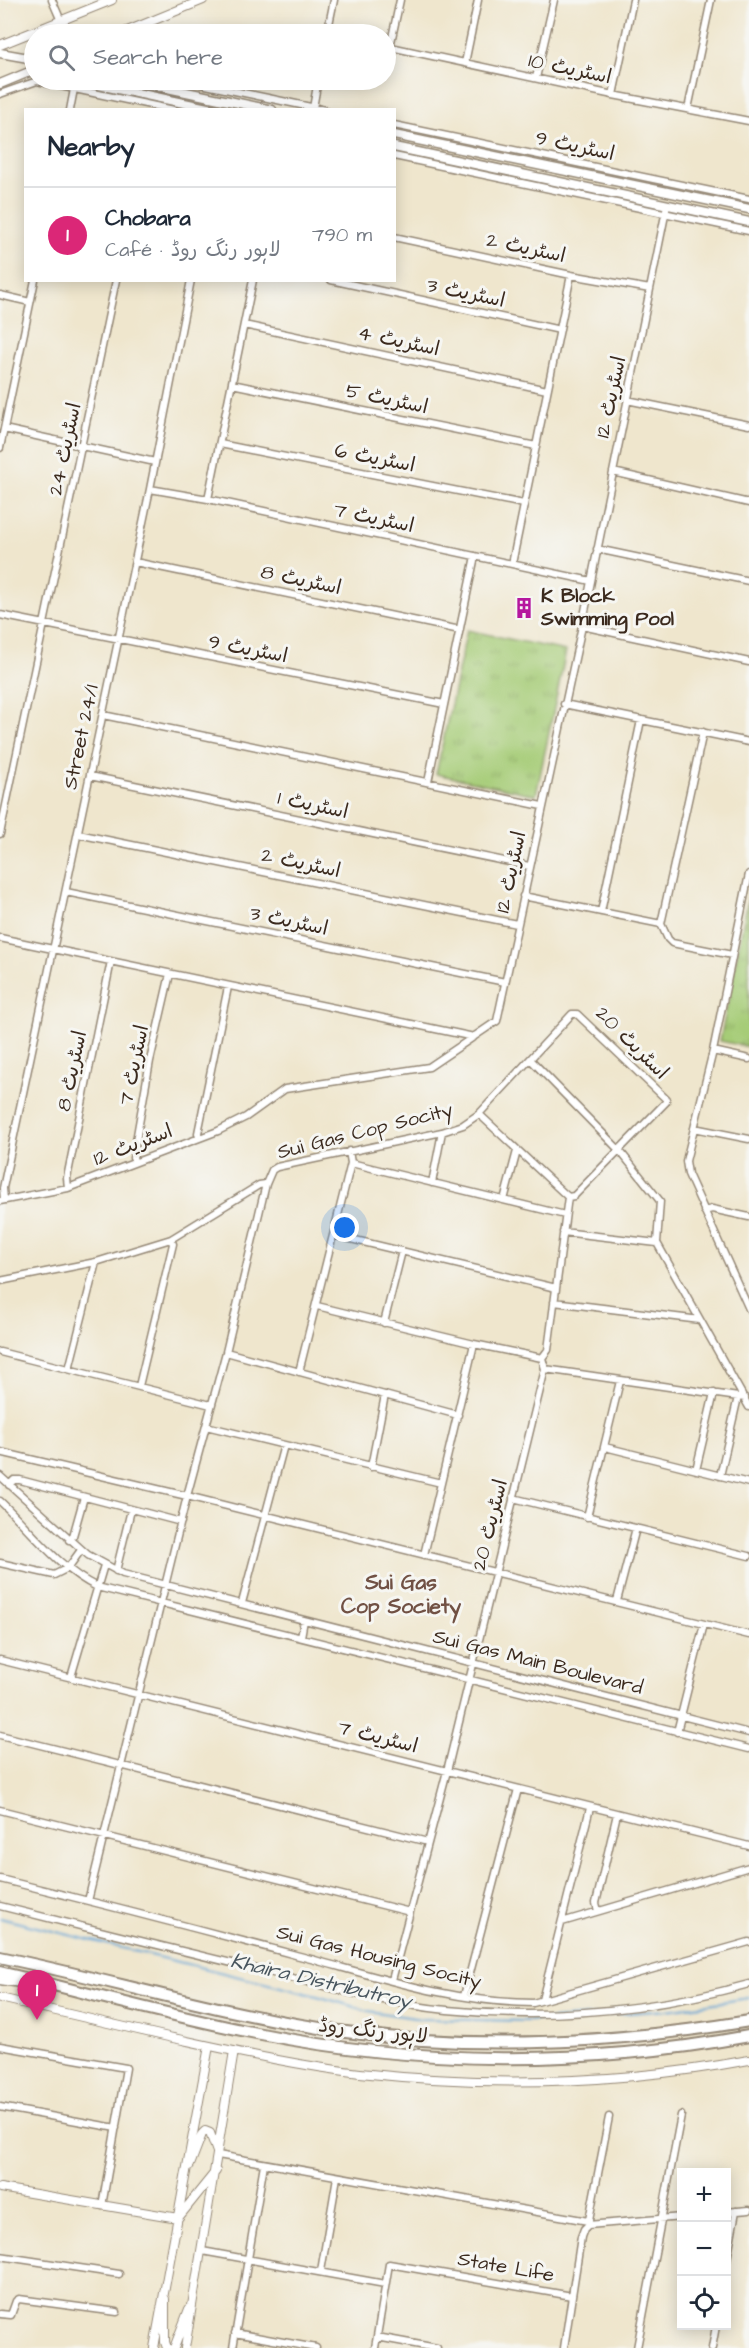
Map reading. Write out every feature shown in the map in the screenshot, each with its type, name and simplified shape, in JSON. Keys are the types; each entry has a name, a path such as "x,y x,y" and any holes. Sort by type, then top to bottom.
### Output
{"highway":[{"name":"لاہور رنگ روڈ","path":"0,1955 253,2016 347,2032 407,2038 536,2043 678,2033 749,2021"},
{"name":"لاہور رنگ روڈ","path":"0,1972 256,2033 337,2046 412,2054 503,2058 582,2056 640,2052 749,2036"}],"main road":[{"path":"0,52 24,58"},
{"path":"4,86 24,76"},
{"path":"107,90 206,108"},
{"path":"177,90 262,108"},
{"path":"396,135 749,209"},
{"path":"396,147 666,209 749,222"},
{"path":"0,1980 69,1989"}],"street":[{"path":"52,0 61,21"},
{"path":"53,24 98,3 112,0"},
{"path":"145,24 203,0"},
{"path":"330,24 334,0"},
{"path":"394,24 400,0"},
{"path":"465,63 478,0"},
{"path":"537,78 554,0"},
{"path":"613,95 633,0"},
{"path":"688,109 711,0"},
{"path":"0,45 24,36"},
{"name":"اسٹریٹ 10","path":"396,49 613,95 749,121"},
{"path":"0,94 4,86 24,83"},
{"path":"70,108 73,90"},
{"path":"97,90 166,108"},
{"path":"229,90 313,108 316,90"},
{"name":"اسٹریٹ 9","path":"396,125 749,199"},
{"path":"396,156 666,209 749,231"},
{"name":"اسٹریٹ 12","path":"2,1201 68,1188 234,1125 285,1089 429,1067 497,1021 582,626 666,209"},
{"name":"اسٹریٹ 2","path":"396,237 571,275 650,289"},
{"path":"512,564 571,275"},
{"path":"0,448 35,282"},
{"name":"اسٹریٹ 24","path":"45,625 84,445 116,282"},
{"name":"Street 24/1","path":"2,1201 150,489 191,282"},
{"path":"208,499 253,282"},
{"name":"اسٹریٹ 3","path":"340,282 560,330"},
{"path":"0,295 30,302"},
{"name":"اسٹریٹ 4","path":"244,325 547,390"},
{"name":"اسٹریٹ 5","path":"232,384 536,446"},
{"path":"627,400 749,425"},
{"path":"4,429 155,462"},
{"name":"اسٹریٹ 6","path":"220,444 524,504"},
{"path":"613,472 749,503"},
{"name":"اسٹریٹ 7","path":"150,489 208,499 591,581"},
{"path":"597,549 749,581"},
{"path":"428,782 475,556"},
{"name":"اسٹریٹ 8","path":"135,562 460,630"},
{"name":"اسٹریٹ 9","path":"0,615 444,704"},
{"path":"0,834 45,625"},
{"path":"582,626 749,662"},
{"path":"564,704 749,742"},
{"path":"103,715 542,806"},
{"path":"600,912 641,720"},
{"path":"703,732 662,924 672,943 732,955"},
{"name":"اسٹریٹ 1","path":"90,776 529,866"},
{"name":"اسٹریٹ 2","path":"78,834 517,924"},
{"path":"749,874 713,1051 686,1166 704,1211 747,1299 749,1309"},
{"name":"اسٹریٹ 3","path":"66,892 505,982"},
{"path":"523,896 662,924"},
{"path":"0,938 474,1037"},
{"name":"اسٹریٹ 8","path":"68,1188 67,1178 111,962"},
{"name":"اسٹریٹ 7","path":"135,1162 133,1158 141,1107 170,974"},
{"path":"199,1138 198,1133 228,987"},
{"name":"Sui Gas Cop Socity","path":"0,1281 96,1262 171,1239 259,1185 266,1184 272,1170 277,1167 442,1132 463,1125 479,1114 572,1014 577,1014"},
{"name":"اسٹریٹ 20","path":"568,1197 574,1196 666,1102 577,1014"},
{"path":"713,1051 749,1059"},
{"path":"531,1060 620,1151 660,1201 657,1243 741,1397 749,1407"},
{"path":"317,1306 542,1358 548,1350 568,1197 479,1114"},
{"path":"694,1128 749,1139"},
{"path":"432,1183 442,1132"},
{"path":"299,1372 351,1162 349,1151"},
{"path":"504,1200 518,1151"},
{"path":"351,1162 565,1215"},
{"path":"88,1901 266,1184"},
{"path":"704,1211 712,1209 749,1216"},
{"path":"563,1232 657,1243"},
{"path":"334,1235 556,1288"},
{"path":"139,1386 172,1244 171,1239"},
{"path":"384,1323 402,1251"},
{"path":"69,1369 96,1262"},
{"path":"554,1302 700,1320"},
{"path":"424,1555 474,1344"},
{"path":"0,1352 211,1405"},
{"path":"226,1352 458,1415"},
{"name":"اسٹریٹ 20","path":"392,1980 447,1771 545,1369 542,1358"},
{"path":"545,1369 741,1397"},
{"path":"587,1517 620,1381"},
{"path":"696,1470 714,1393"},
{"path":"371,1467 385,1395"},
{"path":"720,1476 741,1397"},
{"path":"206,1426 441,1483"},
{"path":"242,1604 284,1445"},
{"path":"605,1447 749,1483"},
{"path":"0,1452 749,1635"},
{"name":"Sui Gas Main Boulevard","path":"0,1476 81,1550 116,1571 166,1586 749,1733"},
{"path":"9,1485 14,1480 20,1480 181,1522"},
{"path":"69,1540 73,1536 84,1497"},
{"path":"513,1498 749,1556"},
{"name":"Sui Gas Main Boulevard","path":"0,1501 68,1568 97,1587 749,1749"},
{"path":"116,1571 131,1509"},
{"path":"617,1601 636,1528"},
{"path":"0,1563 54,1575 68,1568 81,1550"},
{"path":"71,1677 104,1565"},
{"path":"301,1637 304,1620"},
{"path":"677,1732 705,1624"},
{"name":"اسٹریٹ 7","path":"0,1660 749,1846"},
{"path":"0,1735 428,1842"},
{"path":"464,1996 518,1790"},
{"path":"542,2000 590,1808"},
{"path":"0,1810 410,1912"},
{"path":"598,1911 596,1903 617,1814"},
{"path":"562,1922 749,1867"},
{"name":"Sui Gas Housing Socity","path":"0,1879 392,1980 498,2003 533,2003 749,1942"},
{"path":"0,1906 372,1998 447,2010 513,2014 600,2011 677,2001 749,1984"},
{"path":"0,1998 208,2046 360,2073 501,2081 565,2080 632,2076 749,2060"},
{"path":"0,2046 126,2068 102,2206"},
{"path":"154,2348 208,2046"},
{"path":"185,2348 234,2051"},
{"path":"0,2107 116,2128"},
{"path":"637,2348 681,2115"},
{"name":"State Life","path":"375,2348 388,2265 392,2263 572,2296 581,2237 588,2223 609,2117"},
{"path":"184,2177 205,2131 210,2133 218,2155"},
{"path":"218,2155 588,2223 677,2217"},
{"path":"232,2348 264,2164"},
{"path":"178,2218 216,2171"},
{"path":"321,2271 337,2177"},
{"path":"0,2188 178,2218"},
{"path":"731,2212 749,2210"},
{"path":"731,2238 736,2211"},
{"path":"202,2251 385,2284"},
{"path":"0,2256 119,2274"},
{"path":"164,2292 167,2311 165,2342 167,2348"},
{"path":"564,2348 572,2296"},
{"path":"0,2314 11,2315 19,2299 117,2312"},
{"path":"174,2348 193,2302"},
{"path":"712,2348 715,2330"},
{"path":"235,2333 316,2348"},
{"path":"377,2337 437,2348"}],"green space":[{"path":"467,630 566,651 536,795 436,774"},
{"path":"749,894 749,1047 720,1041"}],"waterway":[{"name":"Khaira Distributroy","path":"0,1918 317,1996 369,2011 421,2019 529,2021 667,2010 749,1998"}],"place":[{"name":"K Block Swimming Pool","path":"524,608"},
{"name":"Chobara","path":"37,2020"}],"district":[{"name":"Sui Gas Cop Society","path":"401,1594"}]}
